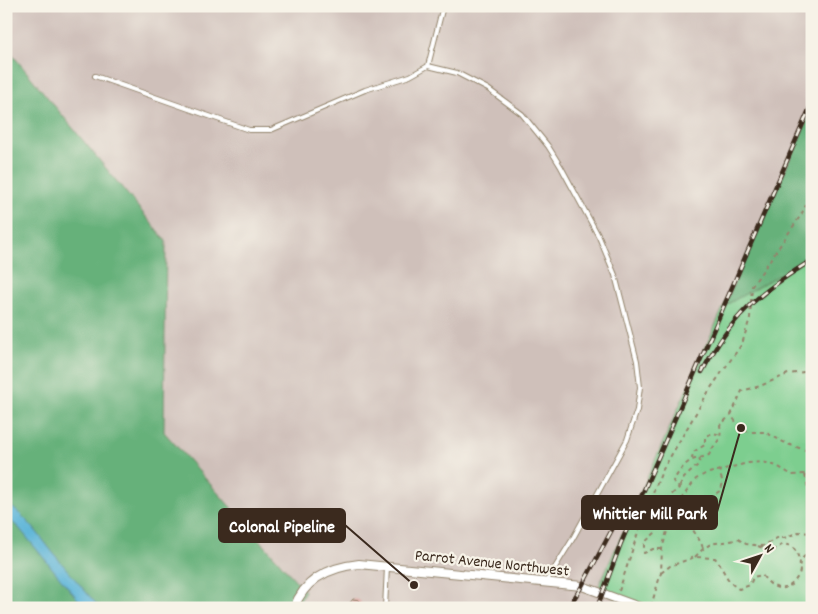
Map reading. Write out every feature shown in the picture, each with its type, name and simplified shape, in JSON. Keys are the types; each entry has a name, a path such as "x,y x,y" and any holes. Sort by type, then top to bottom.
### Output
{"street":[{"name":"Parrot Avenue Northwest","path":"294,608 307,586 322,574 341,566 359,564 545,584 582,586 642,608"},
{"path":"808,608 812,607"}],"lane":[{"path":"428,66 443,6"},
{"path":"95,76 250,130 271,130 365,90 410,76 428,66 457,73 488,88 522,114 548,146 599,237 615,275 637,361 640,387 637,410 627,440 572,540 545,584"},
{"path":"385,608 388,567"}],"path":[{"path":"617,598 641,523 662,471 710,390 742,344 750,318 752,286 801,215 812,193"},
{"path":"679,488 673,481 683,465 692,459 709,455 713,446 722,435 720,425 731,415 742,391 760,386 788,374 812,371"},
{"path":"731,415 738,425 748,432 765,432 787,444 812,452"},
{"path":"692,459 693,452 705,445 704,437 712,433 722,435"},
{"path":"662,549 653,549 644,553 644,543 656,531 658,523 664,514 663,506 679,488 684,478 699,464 700,458"},
{"path":"650,608 661,573 662,549 673,510 696,479 705,474 748,463 764,462 777,466 792,475 805,474 812,477"},
{"path":"703,548 690,525 688,517 694,509 721,490 723,482 720,476 721,470"},
{"path":"805,474 809,493 812,496"},
{"path":"695,557 703,548 718,541 728,542 738,539 746,544 763,546 777,538 784,538 799,532 812,534"},
{"path":"661,573 670,566 695,557 715,558 728,580 739,589 750,585 754,577 762,576 773,587 782,589 791,585 800,572 797,553 792,546 783,544 771,552 755,545"},
{"path":"800,563 804,556 812,551"}],"shaded area":[{"path":"6,6 809,6 812,21 812,110 599,586 640,608 297,608 305,591 164,432 166,241 6,47"}],"green space":[{"path":"6,47 166,241 164,432 305,591 297,608 6,608"},
{"path":"812,110 812,256 724,306"},
{"path":"812,256 812,608 640,608 608,595 609,591 599,586 724,306"}],"water":[{"path":"6,503 32,527 100,608 85,608 19,528 6,517"}],"building":[{"path":"353,599 359,600 364,608 346,608"}],"railway":[{"path":"597,608 621,543 812,103"},
{"path":"702,372 735,320 761,295 812,260"},
{"path":"568,608 615,524"}],"place":[{"name":"Whittier Mill Park","path":"741,428"},
{"name":"Colonal Pipeline","path":"414,585"}]}
